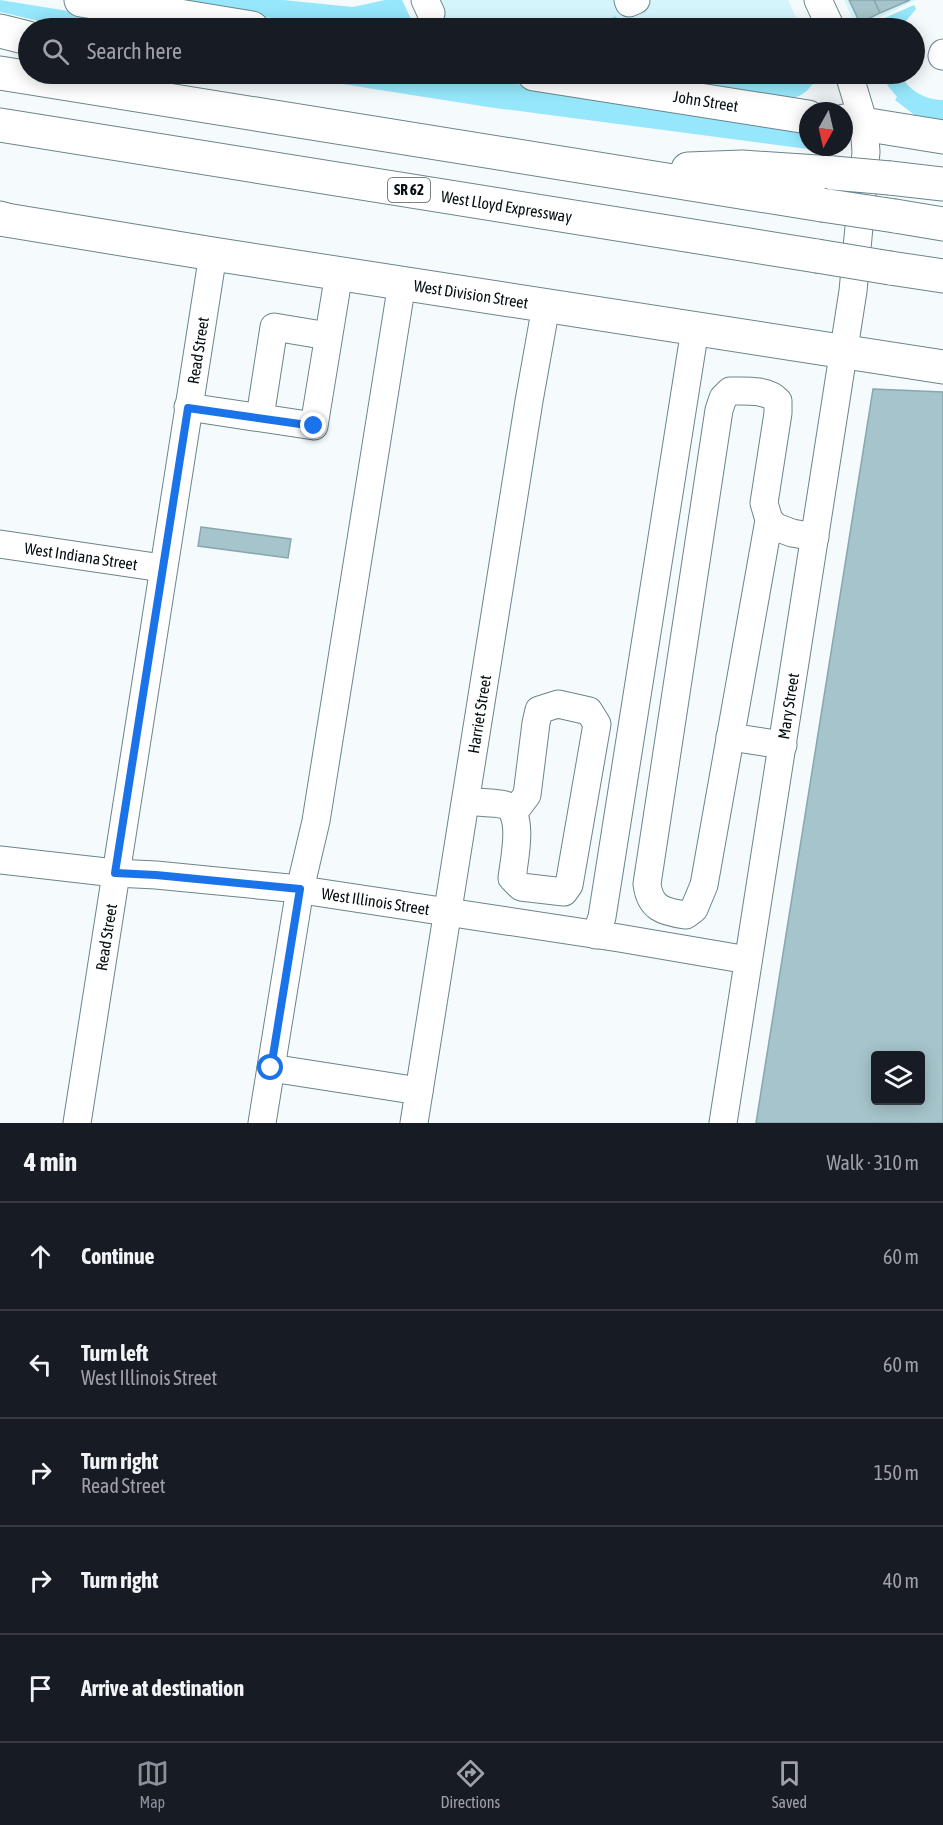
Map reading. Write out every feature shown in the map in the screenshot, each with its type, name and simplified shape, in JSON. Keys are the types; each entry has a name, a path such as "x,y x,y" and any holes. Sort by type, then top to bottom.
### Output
{"main road":[{"path":"81,0 191,18"},
{"path":"0,31 18,36"},
{"path":"0,73 18,76"},
{"path":"70,84 943,224"},
{"path":"170,84 234,110"},
{"name":"John Street","path":"598,84 799,116"},
{"path":"854,123 943,137"},
{"name":"West Lloyd Expressway","path":"0,125 943,276"},
{"path":"612,171 742,167 943,184"},
{"name":"West Division Street","path":"2,219 943,367"}],"street":[{"path":"628,0 629,3 636,0"},
{"path":"818,0 826,18"},
{"name":"Mary Street","path":"723,1123 853,291 866,152 854,123 850,84"},
{"name":"Read Street","path":"77,1123 162,568 213,254"},
{"path":"188,408 314,426 339,273"},
{"path":"262,1123 300,889 316,821 402,283"},
{"name":"Harriet Street","path":"414,1123 546,306"},
{"path":"260,417 274,327 328,336"},
{"path":"596,934 602,917 695,329"},
{"path":"730,391 764,393 773,395 778,401 764,502 769,520 704,885 694,909 686,915 672,913 656,906 649,897 647,884 719,410 723,398 730,391"},
{"path":"769,520 776,527 792,533 815,537"},
{"name":"West Indiana Street","path":"0,544 162,568"},
{"path":"466,801 505,806 514,812 517,823 512,878 521,887 564,892 569,885 597,724 590,711 558,704 539,710 527,795 514,812"},
{"path":"730,737 783,745"},
{"name":"West Illinois Street","path":"0,860 115,873 300,889 596,934 748,960"},
{"path":"271,1068 419,1091"}],"shaded area":[{"path":"0,0 112,18 26,18 0,12"},
{"path":"158,0 283,0 353,7 385,0 402,0 411,18 272,18"},
{"path":"434,0 788,0 796,18 616,18 615,16 610,18 441,18"},
{"path":"844,0 916,0 878,18 852,18"},
{"path":"914,5 916,9 908,18 885,18"},
{"path":"342,84 516,84 799,129 799,148 488,107"},
{"path":"674,84 812,84 802,94 777,101"},
{"path":"887,84 907,84 918,93 936,100 943,100 943,127 917,117 895,100 897,97"}],"building":[{"path":"849,0 874,0 880,13 870,18 858,18"},
{"path":"874,0 910,0 880,13"},
{"path":"873,389 943,392 943,1123 756,1123"},
{"path":"201,527 291,539 288,558 198,546"}],"route":[{"path":"271,1068 300,889 115,873 188,408 314,426"}]}
